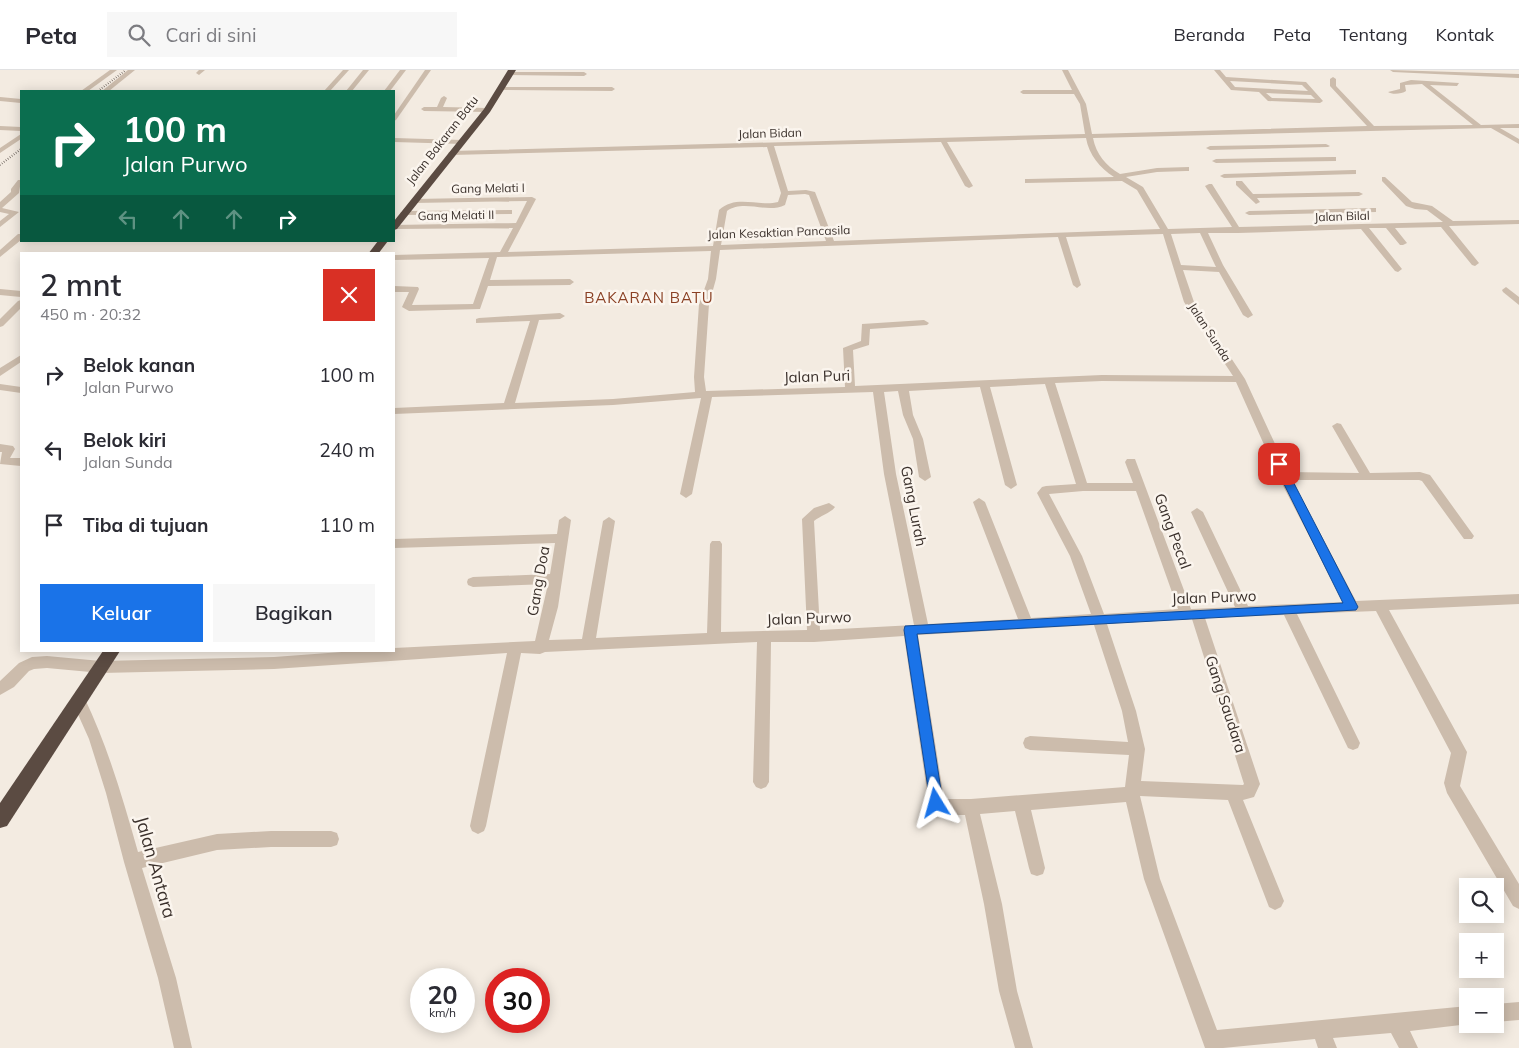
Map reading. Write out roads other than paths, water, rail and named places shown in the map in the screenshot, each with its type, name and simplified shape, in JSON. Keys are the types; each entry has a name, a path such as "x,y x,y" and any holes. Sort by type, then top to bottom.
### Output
{"highway":[{"name":"Jalan Bakaran Batu","path":"397,221 487,110 511,72"},
{"path":"375,252 382,242"},
{"path":"0,819 111,652"}],"street":[{"path":"85,90 114,70"},
{"path":"106,90 132,70"},
{"path":"328,90 346,70"},
{"path":"350,90 366,70"},
{"path":"388,90 402,70"},
{"path":"395,118 428,70"},
{"name":"Jalan Sunda","path":"1065,70 1078,92 1092,149 1104,167 1134,184 1143,193 1166,232 1189,302 1240,379 1284,476 1352,607"},
{"path":"1217,70 1233,89 1313,93"},
{"path":"1393,70 1519,76"},
{"path":"1400,70 1411,82"},
{"path":"511,72 584,72 579,86"},
{"path":"553,86 560,72"},
{"path":"1223,79 1302,82 1306,84 1320,102 1270,100 1261,91"},
{"path":"1333,79 1333,86 1374,129"},
{"path":"1391,92 1403,90 1402,84 1411,82 1457,84"},
{"path":"1424,82 1481,128"},
{"path":"500,89 612,89"},
{"path":"1023,92 1078,92"},
{"path":"439,109 444,98"},
{"path":"0,99 20,101"},
{"path":"424,109 487,110"},
{"name":"Jalan Bidan","path":"452,153 1334,129 1519,126"},
{"path":"1491,127 1519,142"},
{"path":"0,128 20,129"},
{"path":"1246,132 1266,147"},
{"path":"0,152 20,137"},
{"path":"395,140 462,142"},
{"path":"943,140 969,186"},
{"path":"686,494 704,395 699,377 704,329 704,304 711,285 715,261 714,254 717,247 722,214 725,208 739,205 778,205 782,203 785,193 770,144"},
{"path":"1210,148 1326,146"},
{"path":"1235,148 1253,175"},
{"path":"1216,162 1333,159"},
{"path":"1028,181 1122,177 1157,170 1186,168"},
{"path":"1224,176 1353,172"},
{"path":"1294,174 1318,195"},
{"path":"1385,178 1409,204 1414,207 1429,208 1447,224 1475,263"},
{"path":"0,206 13,197 15,189 20,183"},
{"path":"1239,183 1266,213"},
{"path":"1209,186 1238,231"},
{"path":"1275,186 1285,196"},
{"path":"785,193 806,192 812,194 831,243"},
{"path":"1342,194 1359,210"},
{"path":"1252,196 1358,194"},
{"name":"Gang Melati I","path":"414,201 532,199 518,225"},
{"path":"0,210 15,212 0,225"},
{"path":"1249,213 1373,210"},
{"path":"397,221 509,212"},
{"path":"1308,212 1325,228"},
{"name":"Gang Melati II","path":"397,221 518,225"},
{"name":"Jalan Bilal","path":"1166,232 1519,222"},
{"path":"395,289 415,289 407,308 477,306 484,283 498,255 518,225"},
{"path":"1363,226 1398,269"},
{"path":"1390,226 1403,243"},
{"name":"Jalan Kesaktian Pancasila","path":"395,257 1166,232"},
{"path":"1204,232 1222,270 1248,315"},
{"path":"1061,234 1077,285"},
{"path":"0,254 20,237"},
{"path":"1178,267 1222,270"},
{"path":"484,283 570,282"},
{"path":"1506,290 1519,302"},
{"path":"0,292 20,294"},
{"path":"0,324 20,304"},
{"path":"479,321 560,316"},
{"path":"508,407 535,318"},
{"path":"850,390 848,348 867,343 865,325 924,323"},
{"path":"0,373 20,359"},
{"name":"Jalan Puri","path":"395,411 1097,378 1240,379"},
{"path":"1049,380 1083,487"},
{"path":"984,384 1011,485"},
{"path":"0,388 20,390"},
{"path":"903,388 908,415 918,439 925,476"},
{"name":"Gang Lurah","path":"878,389 916,629 936,803 944,807 971,807"},
{"path":"1337,426 1368,477"},
{"path":"0,448 10,449 3,461 20,462"},
{"name":"Gang Pecal","path":"1131,462 1139,487 1191,614"},
{"path":"1284,476 1420,476 1426,478 1468,536"},
{"path":"1139,487 1083,487 1046,490 1043,492 1071,545 1099,619 1129,711 1137,749 1133,791 1152,880 1212,1044 1266,1033 1320,1030 1459,1016"},
{"path":"979,502 989,532 1011,579 1027,624"},
{"path":"814,636 808,519 818,511 829,507"},
{"path":"1197,512 1244,612"},
{"name":"Gang Doa","path":"540,648 551,607 565,520"},
{"path":"588,644 609,521"},
{"path":"395,543 562,538"},
{"path":"714,639 716,544"},
{"path":"473,582 555,579"},
{"name":"Jalan Purwo","path":"0,688 8,684 24,667 32,663 47,662 101,668 276,657 540,648 764,636 814,636 1191,614 1517,601"},
{"path":"1380,605 1459,752 1459,762 1451,779 1452,788 1519,900"},
{"path":"1288,610 1353,743"},
{"name":"Gang Saudara","path":"1191,614 1252,784 1240,792 1275,901"},
{"path":"761,782 764,636"},
{"path":"478,826 514,648"},
{"name":"Jalan Antara","path":"79,701 96,739 114,793 132,862 167,978 183,1048"},
{"path":"1030,743 1137,749"},
{"path":"1024,1048 1008,991 993,904 971,807 1133,791 1240,792"},
{"path":"1021,802 1037,868"},
{"path":"132,862 217,842 271,839 330,840"},
{"path":"1504,1012 1519,1010"},
{"path":"1396,1022 1409,1048"},
{"path":"1320,1030 1328,1048"}],"railway":[{"path":"99,90 126,70"},
{"path":"0,165 20,150"}],"district":[{"name":"BAKARAN BATU","path":"649,297"}]}
